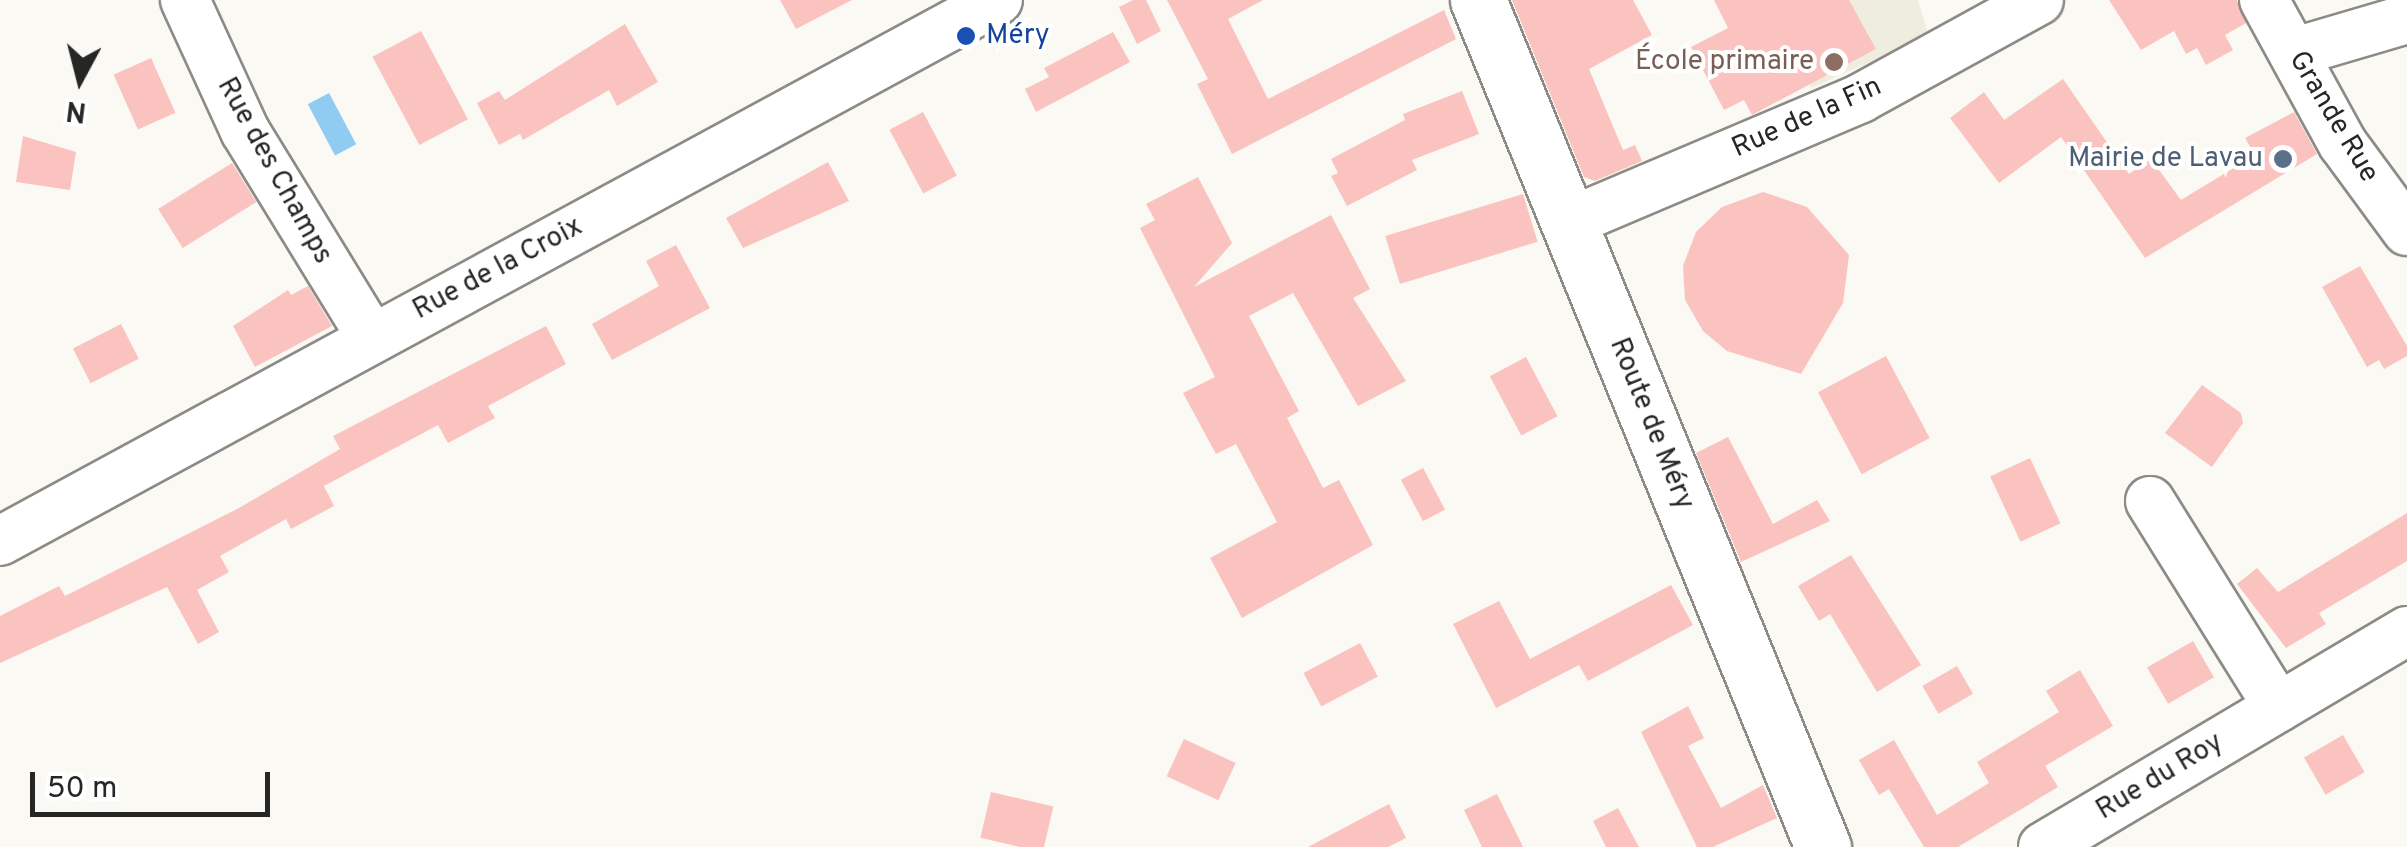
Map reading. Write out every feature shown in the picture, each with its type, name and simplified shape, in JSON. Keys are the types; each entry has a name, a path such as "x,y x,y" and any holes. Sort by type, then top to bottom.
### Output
{"main road":[{"name":"Route de Méry","path":"1478,0 1824,847"}],"street":[{"name":"Rue des Champs","path":"185,0 245,131 371,338"},
{"name":"Rue de la Croix","path":"0,541 998,0"},
{"name":"Rue de la Fin","path":"1568,222 1900,76 2040,0"},
{"name":"Grande Rue","path":"2264,0 2343,144 2407,232"},
{"path":"2295,52 2407,20"},
{"path":"2150,501 2278,707"},
{"name":"Rue du Roy","path":"2043,847 2407,631"}],"shaded area":[{"name":"École primaire","path":"1765,0 1918,0 1929,36 1811,88"}],"water":[{"path":"329,93 356,144 335,155 308,104"}],"building":[{"path":"780,0 852,0 796,29"},
{"path":"1133,0 1146,0 1161,31 1137,44 1119,7"},
{"path":"1167,0 1263,0 1228,19 1268,99 1444,10 1456,39 1232,154 1197,84 1208,79"},
{"path":"1512,0 1633,0 1652,35 1589,69 1623,150 1635,145 1642,161 1595,181 1584,177"},
{"path":"1714,0 1849,0 1876,49 1752,115 1744,100 1724,110 1691,47 1728,28"},
{"path":"2109,0 2237,0 2246,23 2225,35 2233,50 2206,65 2197,48 2186,54 2174,31 2141,50"},
{"path":"625,24 658,82 617,106 609,90 523,140 520,134 499,145 477,103 499,91 505,100"},
{"path":"421,31 468,119 419,145 372,57"},
{"path":"1113,32 1130,62 1036,112 1025,89 1049,77 1044,68"},
{"path":"151,58 175,113 138,129 114,75"},
{"path":"2063,79 2129,174 2151,159 2181,200 2255,155 2245,138 2294,112 2317,154 2145,258 2061,137 1999,183 1950,118 1984,92 2004,120"},
{"path":"1462,91 1479,134 1412,160 1417,170 1347,206 1331,176 1338,173 1331,159 1405,120 1403,114"},
{"path":"923,112 957,176 923,193 889,130"},
{"path":"23,136 76,152 70,190 16,182"},
{"path":"828,162 849,201 743,248 726,218"},
{"path":"232,163 256,202 183,248 158,209"},
{"path":"1198,177 1232,243 1194,287 1331,215 1370,289 1353,298 1406,381 1358,406 1293,293 1249,316 1299,411 1287,418 1323,488 1339,480 1373,545 1242,618 1210,558 1277,522 1236,444 1216,454 1183,393 1215,377 1140,228 1155,220 1146,204"},
{"path":"1763,192 1807,207 1849,255 1843,303 1801,374 1727,351 1703,331 1685,300 1683,266 1696,232 1722,207"},
{"path":"1523,194 1538,242 1400,284 1385,236"},
{"path":"676,245 710,308 612,360 592,324 659,286 646,261"},
{"path":"2360,266 2407,346 2407,356 2384,369 2379,360 2367,367 2322,287"},
{"path":"308,286 332,326 255,367 233,326 288,290 291,295"},
{"path":"121,324 139,359 91,383 73,349"},
{"path":"546,326 566,364 488,406 495,418 448,443 438,425 324,486 334,506 291,529 286,519 220,556 229,572 197,590 219,632 198,644 167,587 0,663 0,616 59,586 65,596 239,508 340,449 333,436"},
{"path":"1886,356 1930,438 1862,474 1818,392"},
{"path":"1526,357 1557,416 1521,435 1490,376"},
{"path":"2202,385 2241,413 2243,423 2212,467 2165,433"},
{"path":"1728,437 1773,524 1817,500 1830,521 1741,562 1696,453"},
{"path":"2030,458 2060,523 2021,542 1990,477"},
{"path":"1423,468 1445,509 1423,521 1401,480"},
{"path":"2407,513 2407,561 2319,613 2326,624 2286,648 2237,584 2257,568 2278,592"},
{"path":"1851,555 1921,665 1877,692 1830,614 1819,621 1798,586"},
{"path":"1671,585 1693,625 1588,681 1579,665 1496,708 1453,624 1499,601 1530,659"},
{"path":"2193,641 2214,677 2168,704 2147,668"},
{"path":"1360,643 1378,677 1321,707 1303,673"},
{"path":"1957,666 1973,694 1938,714 1922,686"},
{"path":"2080,670 2113,726 2045,766 2058,787 1958,847 1924,847 1889,789 1879,795 1859,760 1894,740 1937,815 1989,783 1977,762 2059,712 2046,691"},
{"path":"1688,706 1704,738 1688,746 1721,808 1763,785 1777,818 1713,847 1697,847 1641,732"},
{"path":"2343,735 2364,772 2326,795 2304,758"},
{"path":"1184,739 1236,763 1218,800 1167,776"},
{"path":"991,792 1053,806 1044,847 1020,847 980,838"},
{"path":"1497,794 1523,847 1482,847 1464,810"},
{"path":"1389,804 1406,838 1388,847 1308,847"},
{"path":"1618,808 1639,847 1606,847 1593,821"}],"place":[{"name":"Méry","path":"966,36"},
{"name":"École primaire","path":"1834,62"},
{"name":"Mairie de Lavau","path":"2283,159"}]}
